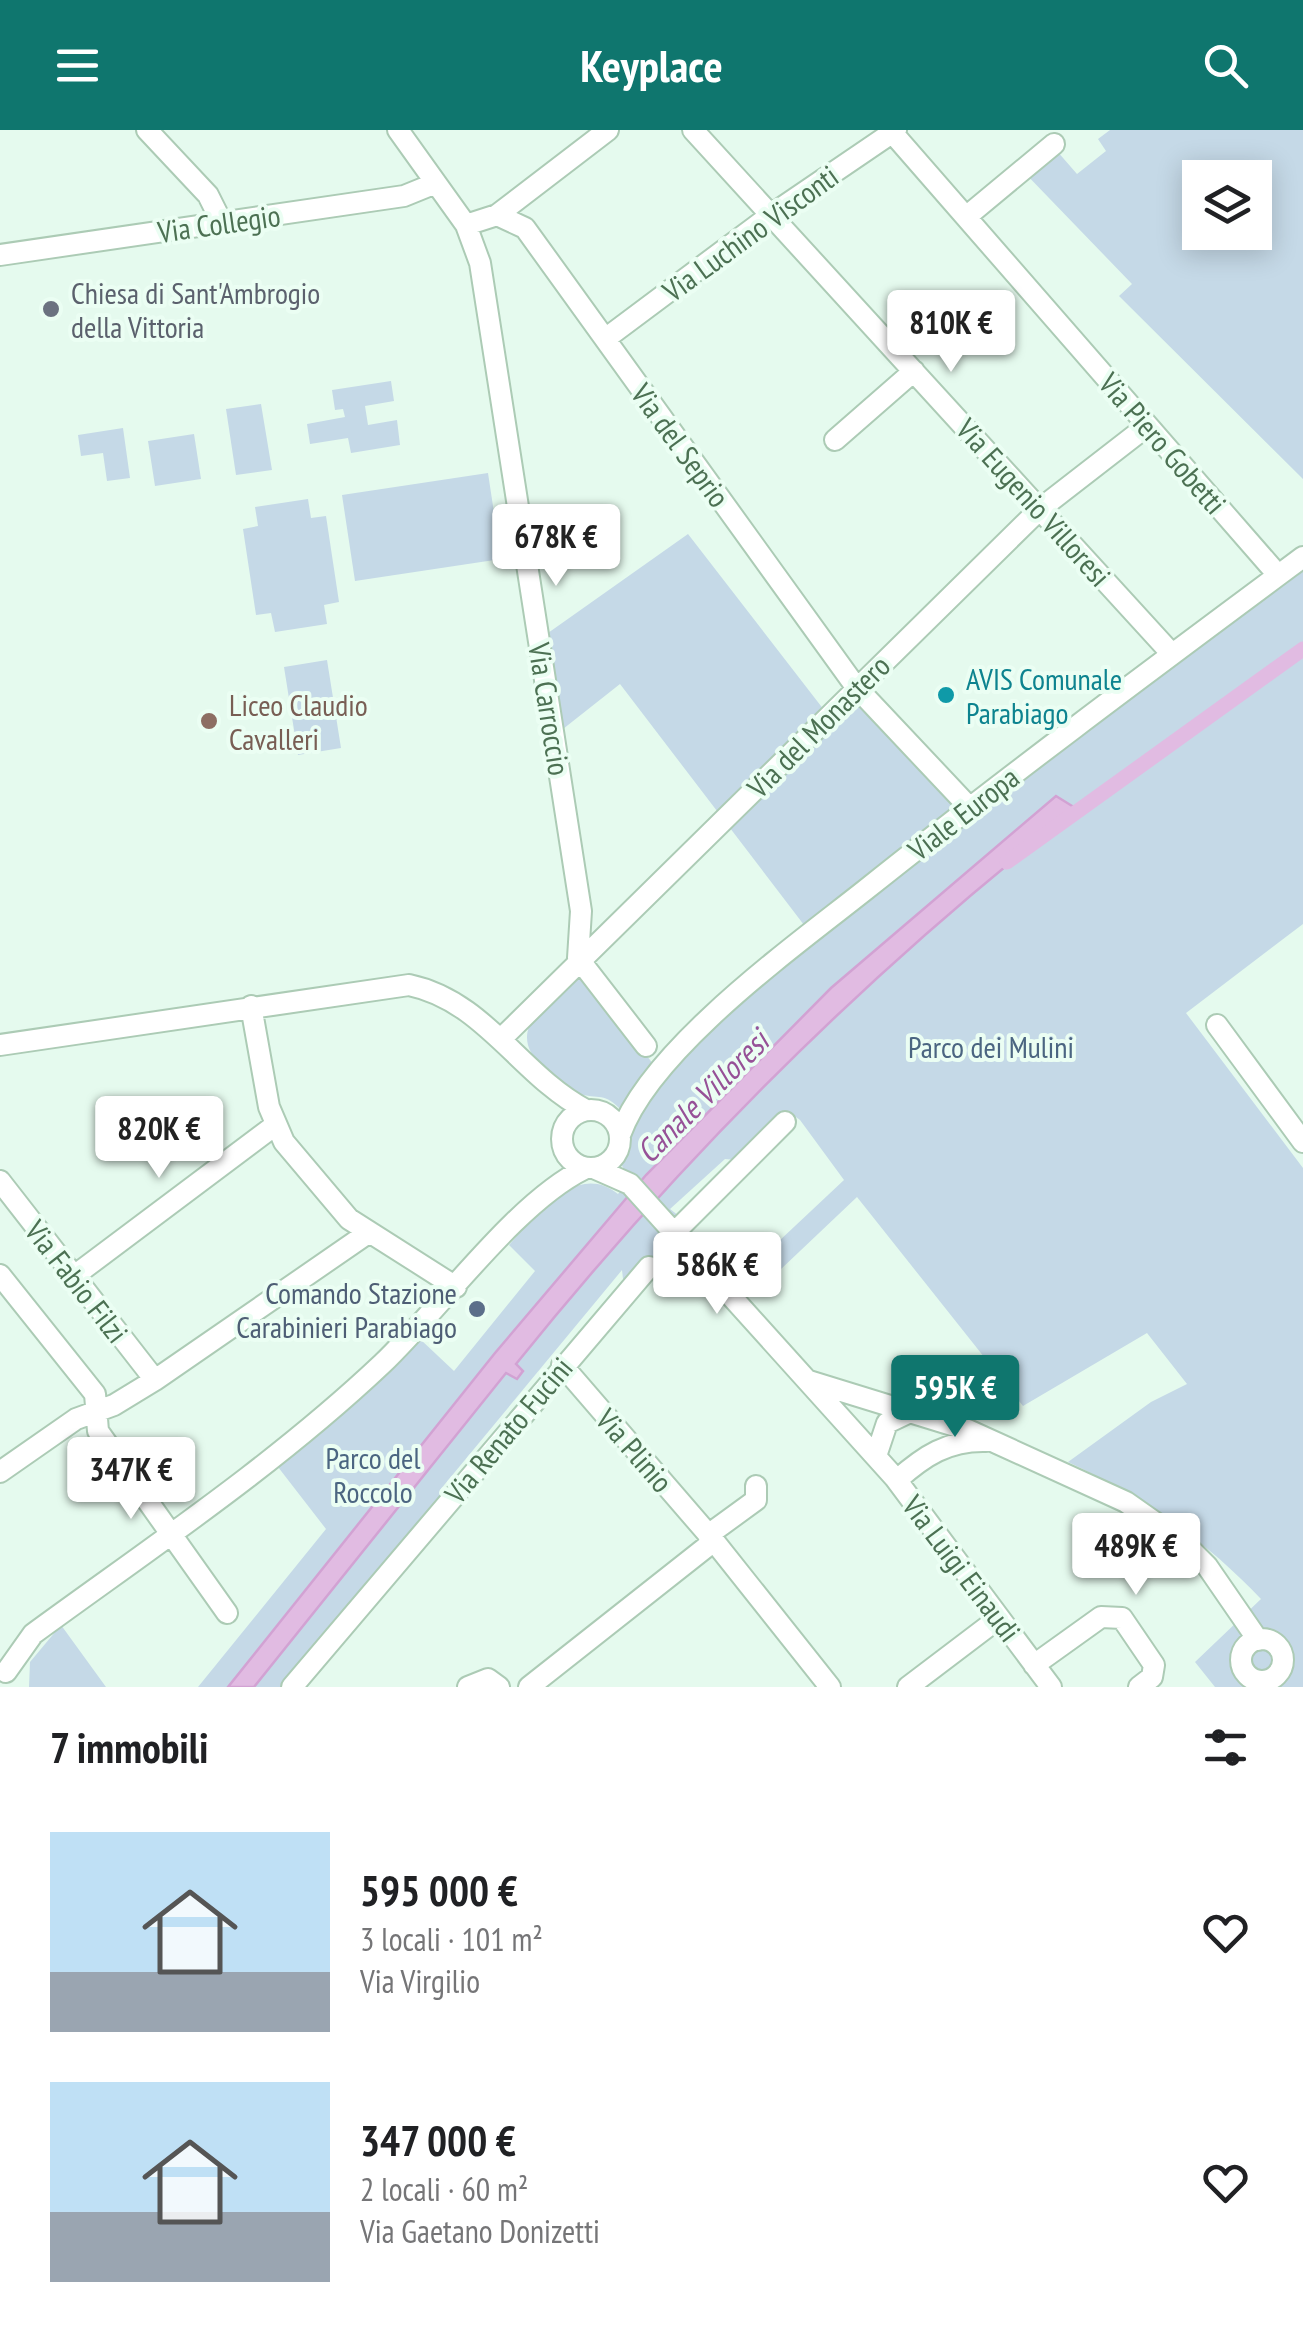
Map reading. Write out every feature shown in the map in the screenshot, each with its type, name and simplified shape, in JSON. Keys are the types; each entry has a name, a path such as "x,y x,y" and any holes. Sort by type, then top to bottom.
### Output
{"street":[{"path":"147,130 208,195 222,223"},
{"name":"Via Carroccio","path":"398,130 466,225 484,282 580,910 578,958"},
{"path":"466,225 497,215 608,130"},
{"name":"Via Eugenio Villoresi","path":"693,130 1171,654"},
{"name":"Via Luchino Visconti","path":"605,339 771,215 893,131"},
{"name":"Via Piero Gobetti","path":"893,131 1278,575"},
{"path":"966,217 1054,144"},
{"name":"Via Collegio","path":"0,255 404,196 436,184"},
{"name":"Via del Seprio","path":"497,215 525,228 856,688 970,807"},
{"path":"835,440 914,372"},
{"name":"Via del Monastero","path":"501,1039 578,958 1040,510 1147,426"},
{"name":"Viale Europa","path":"8,1677 33,1634 306,1432 384,1362 547,1192 615,1157 641,1092 769,968 970,807 1303,557"},
{"path":"578,958 646,1046"},
{"path":"0,1045 387,985 409,985 444,995 501,1039 538,1078 592,1110 608,1115 620,1140"},
{"path":"251,1006 274,1126 349,1219 456,1287"},
{"path":"1217,1025 1303,1142"},
{"path":"538,1078 566,1156 590,1169"},
{"name":"Viale Europa","path":"547,1192 566,1122 641,1092"},
{"path":"670,1226 785,1122"},
{"path":"74,1276 274,1126"},
{"name":"Via Luigi Einaudi","path":"620,1140 630,1184"},
{"name":"Via Luigi Einaudi","path":"590,1169 630,1184 876,1456 1050,1687"},
{"name":"Via Fabio Filzi","path":"0,1181 154,1380"},
{"path":"0,1472 76,1419 114,1405 154,1380 368,1233"},
{"name":"Via Renato Fucini","path":"297,1685 562,1365 649,1267"},
{"path":"0,1275 95,1394 98,1431 227,1613"},
{"name":"Via Plinio","path":"562,1365 711,1538 830,1687"},
{"path":"806,1380 998,1442 1126,1502 1162,1526 1207,1566 1258,1640"},
{"path":"876,1456 887,1423 918,1414"},
{"path":"918,1414 929,1444 922,1458"},
{"path":"897,1480 922,1458 957,1443 998,1442"},
{"path":"529,1687 756,1500 756,1486"},
{"path":"1034,1665 1101,1617 1114,1615 1122,1618 1154,1665 1152,1677 1139,1687"},
{"path":"908,1687 999,1618"},
{"path":"468,1687 488,1679 499,1687"}],"green space":[{"path":"1110,130 1303,130 1303,479 1119,296 1132,284 1021,169 1050,143 1077,174 1106,151 1098,139"},
{"path":"391,381 394,401 365,406 368,425 397,420 400,445 351,453 348,438 310,444 307,424 345,417 343,409 335,410 332,390"},
{"path":"261,404 272,470 236,475 226,409"},
{"path":"123,428 130,478 107,481 103,453 81,456 78,435"},
{"path":"194,434 201,479 155,486 148,441"},
{"path":"488,473 501,559 355,581 342,495"},
{"path":"308,499 311,518 326,516 339,602 324,605 327,624 275,632 271,613 256,615 243,529 258,526 255,507"},
{"name":"Parco dei Mulini","path":"688,534 831,719 855,698 964,814 1303,565 1303,924 1186,1013 1303,1168 1303,1687 1215,1687 1195,1662 1261,1599 1218,1557 1171,1521 1122,1489 1068,1462 1151,1402 1187,1384 1147,1333 1023,1406 857,1197 761,1288 746,1272 844,1180 800,1120 789,1112 736,1160 725,1159 670,1209 679,1216 656,1235 675,1258 661,1258 637,1288 623,1279 622,1270 440,1490 445,1494 287,1687 198,1687 326,1529 278,1467 420,1339 454,1371 535,1271 509,1245 531,1220 572,1188 602,1185 618,1194 629,1180 615,1151 623,1112 606,1098 568,1089 533,1056 528,1031 540,1009 572,977 580,976 598,992 660,1073 804,925 620,684 563,729 548,633"},
{"path":"327,660 341,748 298,755 284,667"},
{"path":"61,1625 106,1687 29,1687 30,1662"}],"shaded area":[{"path":"1056,796 1077,809 925,935 780,1070 711,1141 516,1364 523,1371 517,1379 506,1373 254,1687 228,1687 495,1353 646,1175 831,988"}],"waterway":[{"name":"Canale Villoresi","path":"1007,862 1303,649"}],"place":[{"name":"Chiesa di Sant'Ambrogio della Vittoria","path":"51,309"},
{"name":"AVIS Comunale Parabiago","path":"946,695"},
{"name":"Liceo Claudio Cavalleri","path":"209,721"},
{"name":"Comando Stazione Carabinieri Parabiago","path":"477,1309"}],"park label":[{"name":"Parco del Roccolo","path":"373,1474"}]}
